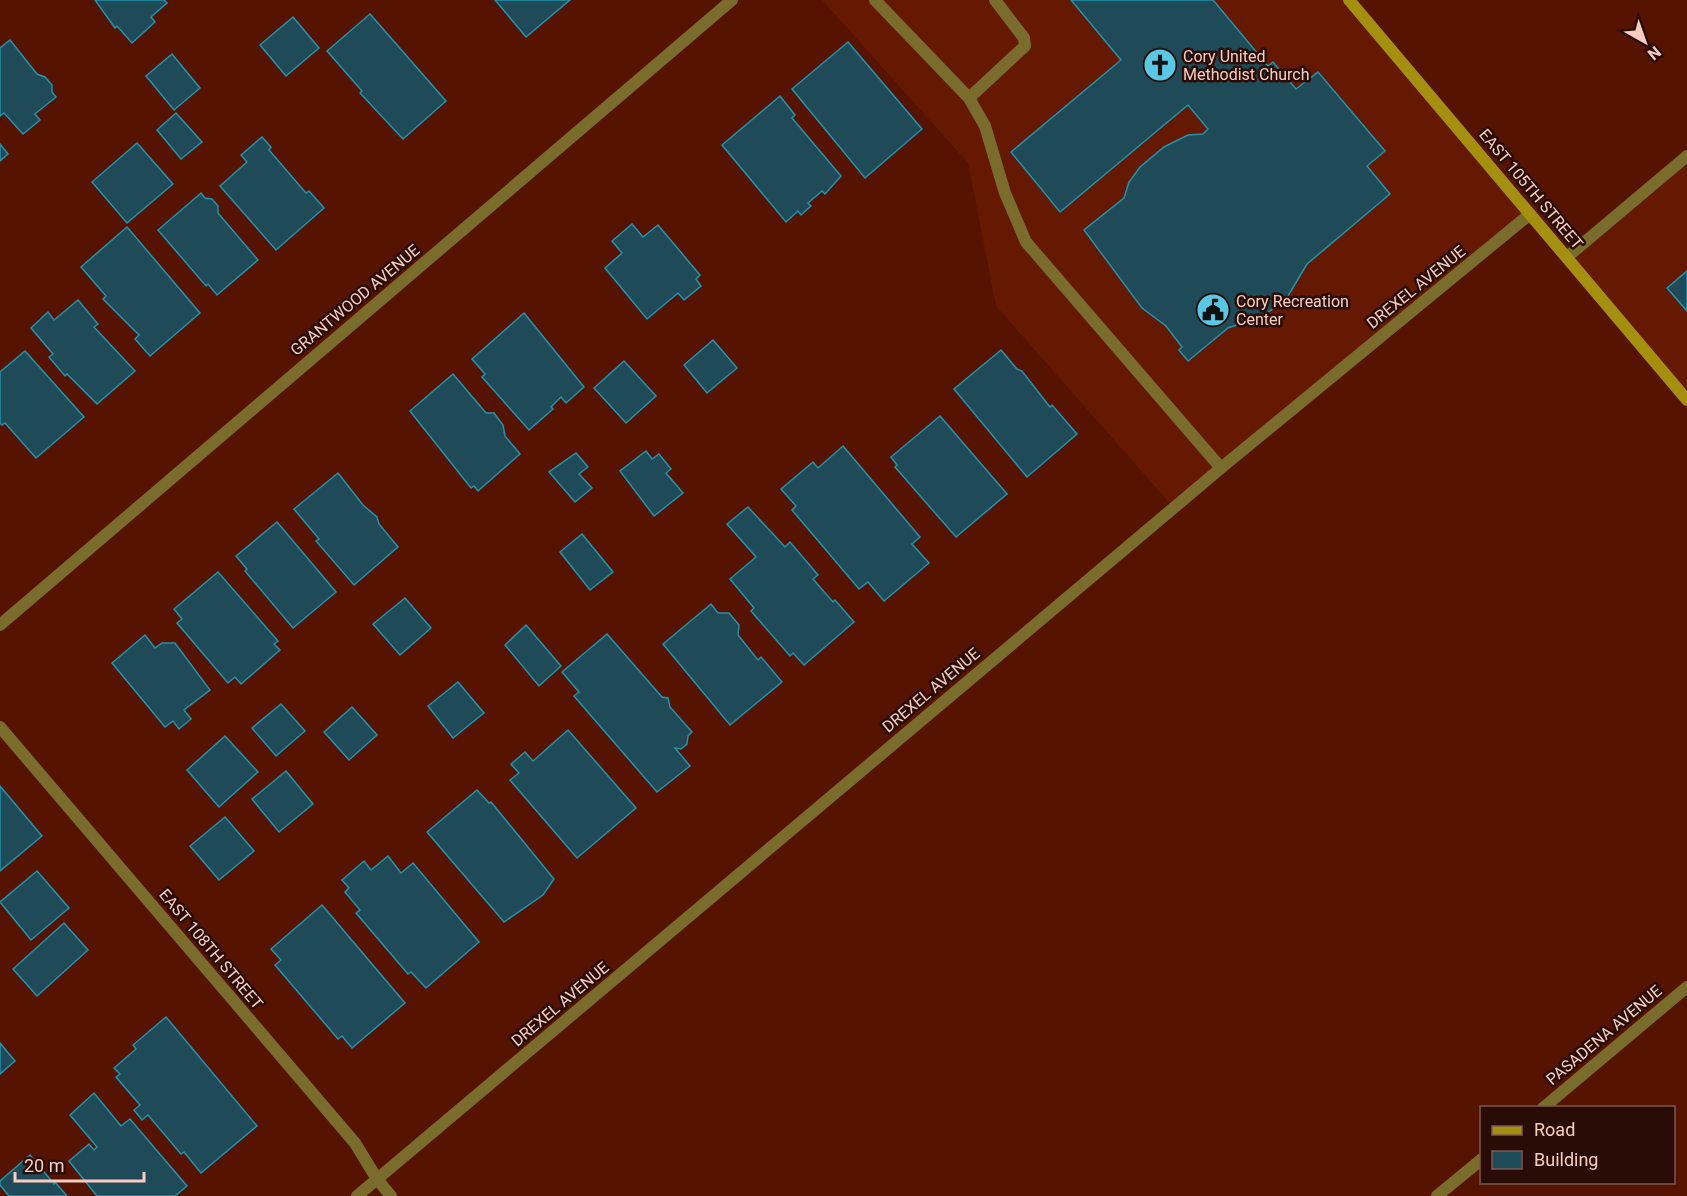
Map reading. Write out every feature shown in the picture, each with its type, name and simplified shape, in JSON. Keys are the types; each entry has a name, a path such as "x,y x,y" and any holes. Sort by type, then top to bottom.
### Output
{"main road":[{"name":"EAST 105TH STREET","path":"1349,0 1687,400"}],"street":[{"name":"GRANTWOOD AVENUE","path":"0,625 732,0"},
{"path":"875,0 969,98 985,126 1005,193 1026,242 1221,468"},
{"path":"969,98 1025,46 1024,38 995,0"},
{"path":"1568,257 1687,156"},
{"name":"DREXEL AVENUE","path":"357,1196 1221,468 1530,214"},
{"name":"EAST 108TH STREET","path":"0,727 354,1143 391,1196"},
{"name":"PASADENA AVENUE","path":"1544,1106 1687,987"},
{"path":"1437,1196 1480,1161"}],"shaded area":[{"path":"822,0 1349,0 1530,214 1174,508 996,306 968,163"},
{"path":"1687,156 1687,400 1568,257"}],"building":[{"path":"95,0 164,0 167,3 151,17 155,22 132,43 117,26 115,28"},
{"path":"495,0 570,0 526,37"},
{"path":"1071,0 1213,0 1268,66 1273,62 1296,89 1318,72 1385,151 1367,166 1390,194 1307,264 1288,296 1264,316 1228,328 1188,361 1179,350 1182,347 1166,326 1142,308 1084,230 1124,198 1129,182 1140,167 1164,147 1188,135 1203,134 1208,129 1188,105 1060,212 1011,152 1121,60"},
{"path":"370,14 446,101 403,139 360,93 362,91 327,51"},
{"path":"293,17 319,48 286,76 260,45"},
{"path":"10,40 37,74 45,77 52,85 52,92 56,97 35,114 40,120 23,134 4,113 0,116 0,48"},
{"path":"848,42 922,129 865,178 792,89"},
{"path":"172,54 200,88 174,110 146,76"},
{"path":"780,96 795,115 792,118 841,176 825,194 822,191 808,203 811,206 801,215 798,211 786,222 722,145"},
{"path":"176,113 202,142 181,159 157,130"},
{"path":"262,137 271,147 269,150 306,193 309,191 324,208 276,250 220,186 247,162 241,155"},
{"path":"137,143 173,184 127,223 92,182"},
{"path":"0,144 8,154 0,161"},
{"path":"201,193 205,198 212,199 218,206 218,213 258,260 217,295 208,284 206,286 158,230"},
{"path":"632,224 643,237 658,225 700,275 696,279 701,286 684,300 678,293 647,319 605,268 622,253 612,241"},
{"path":"127,227 200,313 150,356 135,339 139,335 103,299 106,296 81,267"},
{"path":"1687,271 1687,311 1667,288"},
{"path":"78,300 98,324 94,327 135,371 97,404 67,374 65,376 49,357 53,354 31,328 48,312 54,320"},
{"path":"524,313 584,387 566,403 561,397 551,407 553,409 529,430 482,377 485,374 472,359"},
{"path":"713,340 737,368 707,393 684,365"},
{"path":"1001,350 1017,369 1022,371 1050,407 1052,405 1077,434 1027,477 954,389"},
{"path":"25,351 84,417 36,458 5,423 2,425 0,423 0,372"},
{"path":"624,361 656,396 626,423 594,388"},
{"path":"453,374 486,413 494,413 503,425 505,436 520,454 478,491 474,486 471,488 410,411"},
{"path":"940,416 1007,494 956,537 895,467 897,465 891,457"},
{"path":"843,446 920,537 912,544 929,563 884,601 868,582 859,589 792,510 796,506 781,489 813,462 818,468"},
{"path":"646,451 652,459 659,454 671,469 666,473 683,493 654,516 620,471"},
{"path":"576,453 588,467 579,474 592,488 575,502 549,472"},
{"path":"338,473 363,505 377,517 379,524 398,547 354,585 316,541 319,539 294,509"},
{"path":"748,507 785,547 790,542 818,575 813,579 854,622 804,665 793,653 790,656 751,611 754,608 730,579 756,557 727,524"},
{"path":"277,522 336,592 293,628 245,571 247,569 236,556"},
{"path":"582,534 613,572 590,590 560,552"},
{"path":"218,572 278,641 274,644 280,650 241,684 235,677 228,683 177,623 182,619 174,609"},
{"path":"405,598 431,628 400,655 373,624"},
{"path":"711,604 718,613 729,613 739,625 738,635 758,660 761,657 782,682 730,725 663,644"},
{"path":"526,625 561,666 539,686 505,645"},
{"path":"607,634 662,697 668,698 670,707 692,732 688,736 687,744 681,749 675,748 690,766 657,792 574,696 579,692 562,672"},
{"path":"145,635 155,648 162,643 175,643 210,690 184,710 191,719 179,729 173,721 165,727 112,663"},
{"path":"458,682 484,713 453,738 428,706"},
{"path":"281,704 305,731 276,756 252,728"},
{"path":"352,707 377,735 349,760 324,732"},
{"path":"568,730 636,808 577,858 510,780 519,773 511,764 525,752 533,761"},
{"path":"225,736 258,772 219,807 187,770"},
{"path":"286,771 313,804 279,832 252,799"},
{"path":"0,786 42,836 0,871"},
{"path":"477,790 489,803 491,802 554,879 543,895 504,922 427,832"},
{"path":"225,817 254,851 219,880 190,846"},
{"path":"388,856 401,873 413,863 479,942 426,988 411,972 408,974 356,913 360,910 345,892 349,888 342,880 364,861 371,870"},
{"path":"37,871 69,908 31,940 0,902"},
{"path":"322,905 405,1003 352,1048 342,1036 338,1039 275,965 281,960 271,949"},
{"path":"64,923 88,950 37,996 13,969"},
{"path":"166,1017 257,1126 201,1173 184,1152 181,1154 148,1115 142,1120 134,1110 140,1105 116,1077 120,1074 114,1068 136,1049 133,1045"},
{"path":"0,1043 15,1061 0,1074"},
{"path":"94,1093 121,1126 130,1119 187,1186 175,1196 97,1196 69,1161 89,1144 94,1150 97,1147 70,1115"},
{"path":"30,1155 67,1196 9,1196 0,1185 0,1181"}],"place":[{"name":"Cory United Methodist Church","path":"1160,65"},
{"name":"Cory Recreation Center","path":"1213,310"}]}
